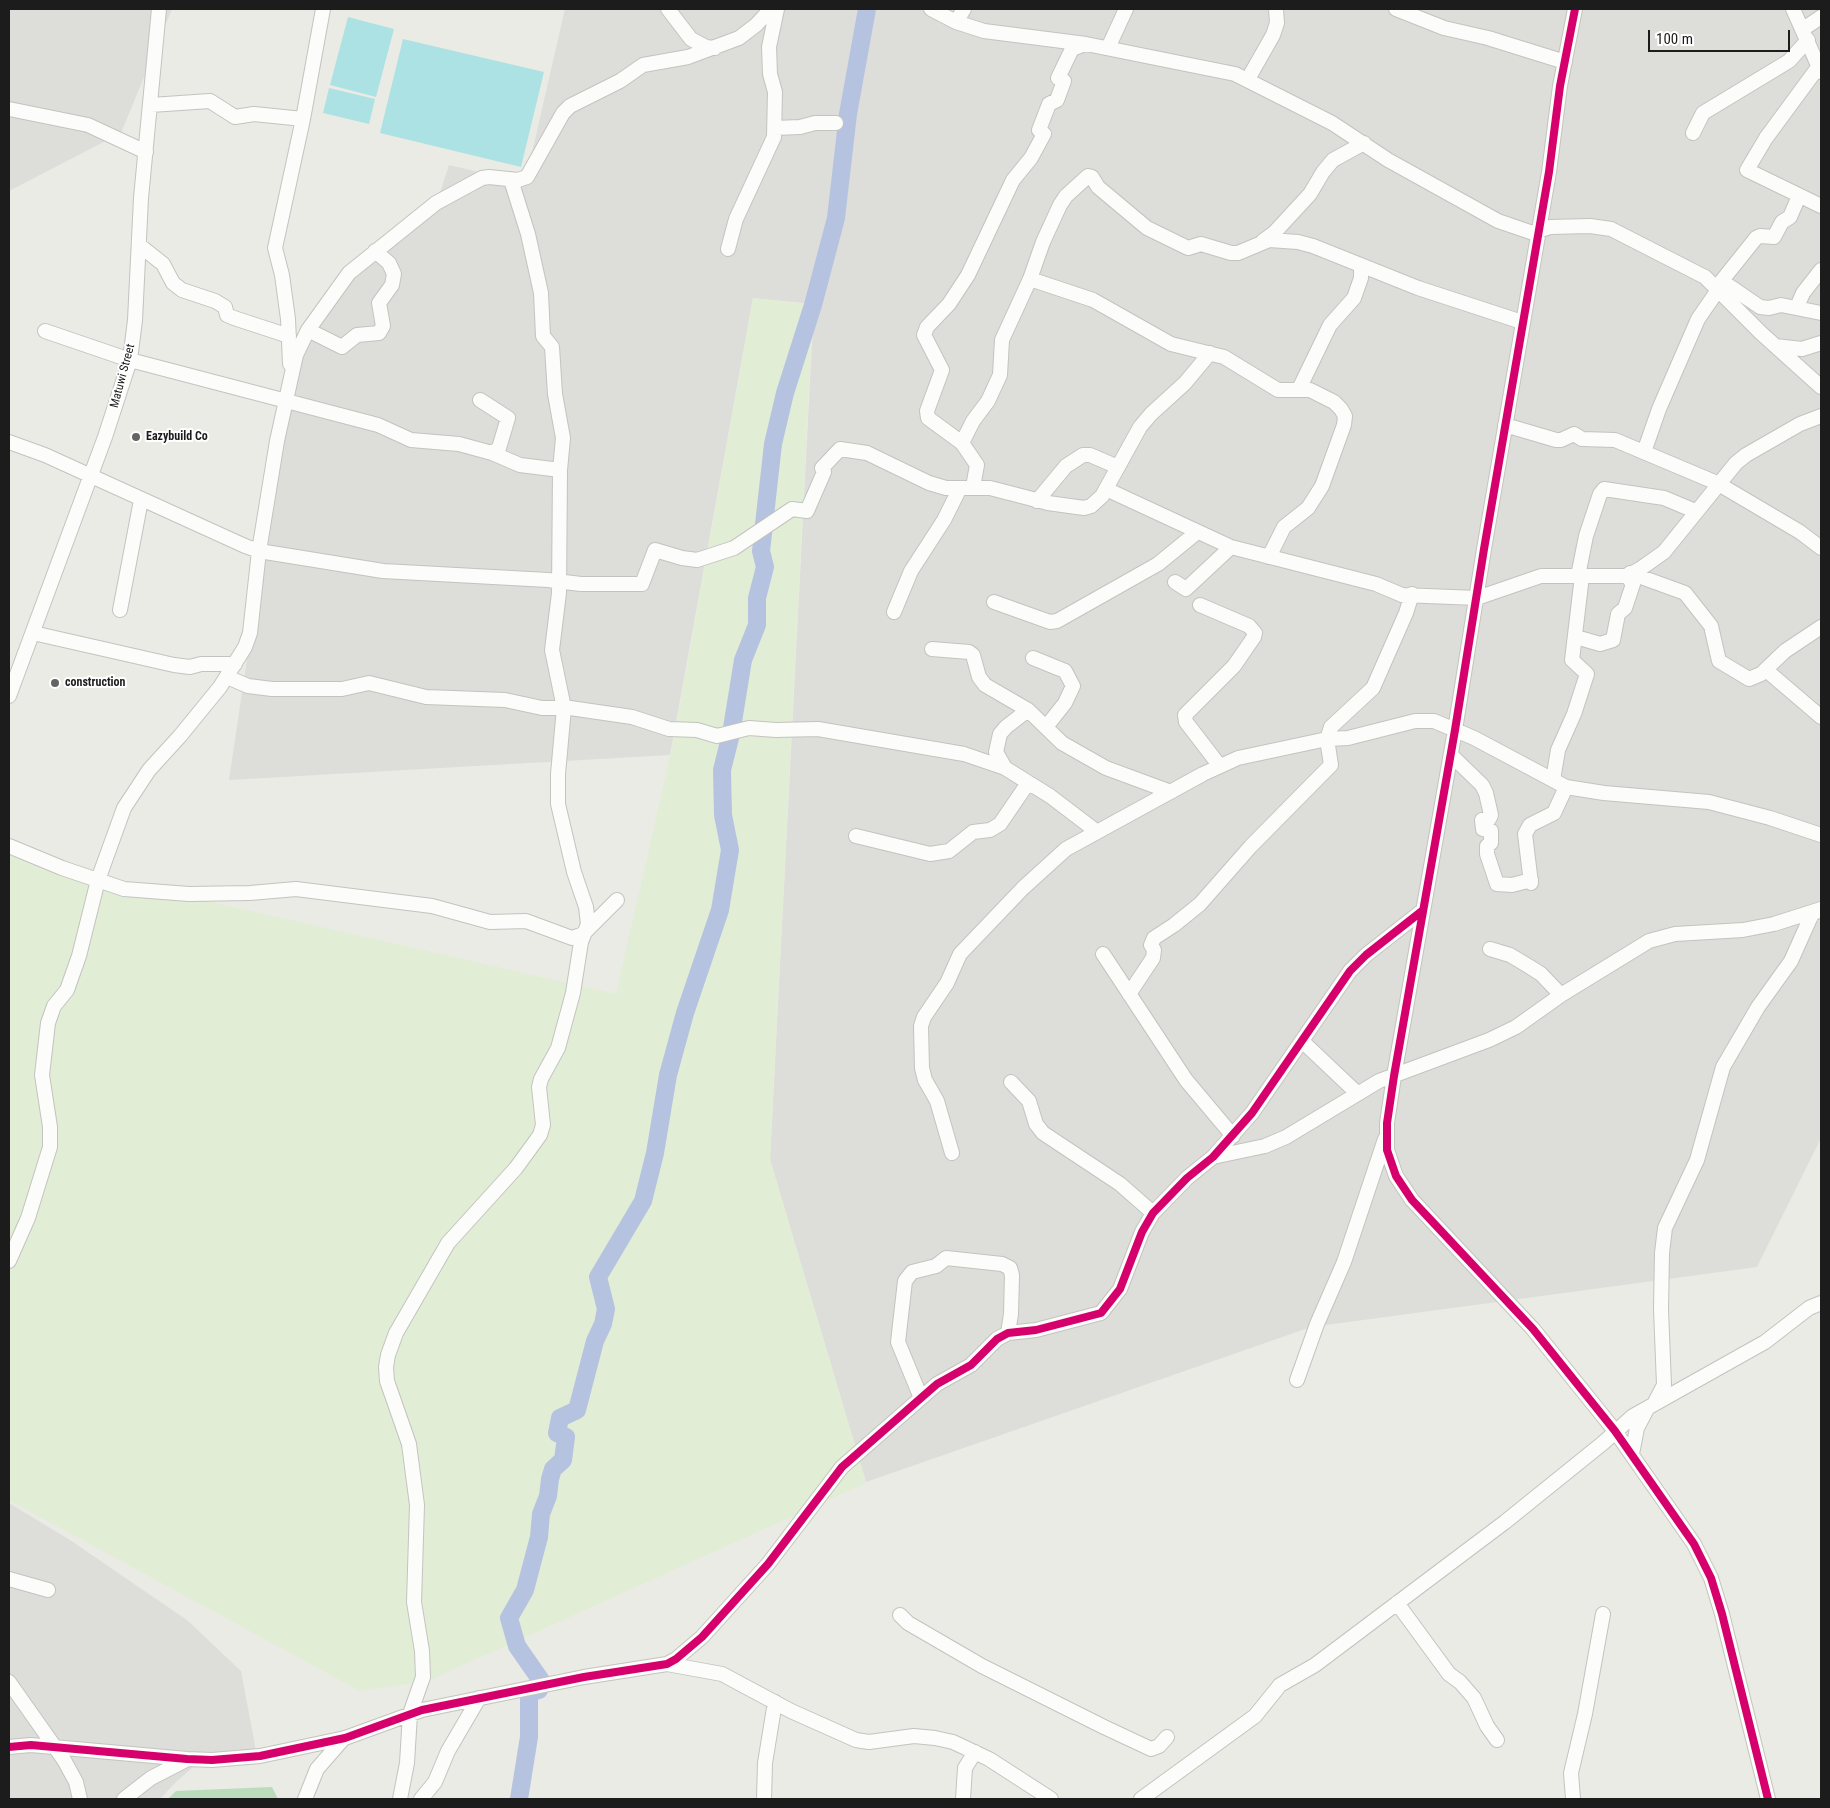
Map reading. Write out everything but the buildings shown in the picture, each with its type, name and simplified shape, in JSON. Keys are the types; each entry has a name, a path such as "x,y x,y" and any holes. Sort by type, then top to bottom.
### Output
{"street":[{"name":"Matuwi Street","path":"9,696 90,477 130,360 135,320 146,152 159,9"},
{"path":"291,377 289,336 282,275 275,248 303,119 324,9"},
{"path":"668,9 691,39 706,47 716,48"},
{"path":"9,1261 28,1218 50,1147 50,1127 42,1075 48,1023 54,1006 67,990 79,956 98,880 130,797 149,770 186,729 227,677 250,633 259,551 285,400 296,355 308,330 342,280 428,208 482,178 490,176 523,180 530,174 563,113 570,106 620,81 643,65 680,59 716,48 739,38 756,25 771,9"},
{"path":"728,249 736,218 774,137 775,92 770,74 769,55 777,9"},
{"path":"931,9 956,22 984,32 1086,44 1213,68 1248,79 1332,123 1430,184 1498,221 1530,233 1550,227 1590,226 1611,229 1760,307 1769,308 1781,305 1821,313"},
{"path":"956,22 964,9"},
{"path":"1108,48 1126,9"},
{"path":"1248,79 1273,35 1277,24 1276,9"},
{"path":"1396,9 1419,13 1444,28 1488,38 1565,62"},
{"path":"1297,1380 1316,1324 1344,1262 1386,1135 1394,1076 1451,755 1575,9"},
{"path":"1793,9 1820,69 1766,138 1747,170 1821,206"},
{"path":"1693,133 1703,113 1789,61 1805,35 1821,17"},
{"path":"894,612 911,571 967,487 977,465 962,443 928,418 927,411 942,370 924,335 927,327 949,304 968,275 1013,180 1031,158 1044,134 1039,130 1050,104 1057,100 1064,81 1058,78 1072,49 1086,44"},
{"path":"151,105 210,101 235,117 254,114 303,119"},
{"path":"9,109 88,125 146,152"},
{"path":"775,128 800,127 815,123 836,123"},
{"path":"962,443 973,421 988,401 1000,375 1002,340 1030,279 1043,242 1060,205 1066,196 1088,176 1092,177 1098,187 1147,228 1188,248 1201,244 1231,253 1238,252 1262,241 1274,233 1310,194 1327,166 1340,156 1364,143"},
{"path":"400,1799 407,1763 410,1714 423,1678 422,1651 414,1602 417,1505 409,1444 388,1380 386,1367 388,1355 396,1334 448,1243 516,1168 540,1135 543,1125 539,1087 541,1079 558,1048 573,993 584,933 588,924 588,914 574,872 558,804 558,774 564,708 552,650 559,581 560,470 563,443 555,394 552,347 543,336 541,293 528,234 511,180"},
{"path":"1644,452 1659,409 1698,319 1719,286 1756,238 1760,236 1774,237 1782,222 1790,217 1799,196"},
{"path":"1262,241 1286,241 1313,246 1418,288 1522,322"},
{"path":"139,245 163,264 173,283 182,290 216,301 225,307 227,315 289,336"},
{"path":"308,330 342,347 357,335 379,333 383,326 379,303 392,285 394,274 389,263 375,251"},
{"path":"1354,298 1361,278 1361,265"},
{"path":"1797,307 1803,293 1821,270"},
{"path":"1299,389 1330,326 1365,285 1381,273"},
{"path":"1030,279 1093,300 1171,344 1210,353 1238,363 1278,390 1286,392 1299,389 1310,390 1334,402 1345,416 1344,425 1322,486 1308,508 1284,528 1269,558"},
{"path":"1719,286 1775,346 1821,387"},
{"path":"45,331 130,360 378,425 411,440 459,444 492,453 520,465 560,470"},
{"path":"1775,346 1802,349 1821,343"},
{"path":"9,442 45,455 141,500 259,551 383,571 602,585 642,584 655,550 682,558 697,560 734,548 792,509 807,511 824,472 822,468 840,449 867,453 929,483 946,488 967,487 997,490 1037,501 1084,508 1096,502 1106,489 1140,427 1151,414 1186,383 1210,353"},
{"path":"480,400 508,418 499,448 492,453"},
{"path":"1628,574 1653,561 1664,552 1717,483 1746,455 1800,424 1821,416"},
{"path":"1505,426 1556,440 1561,440 1574,434 1582,439 1615,440 1717,483 1800,532 1821,548"},
{"path":"1037,501 1066,466 1083,455 1090,455 1118,467"},
{"path":"1106,489 1196,533 1231,547 1376,584 1402,595 1477,598 1541,576 1628,574 1685,593 1711,626 1716,655 1724,666 1749,679 1755,678 1785,651 1821,627"},
{"path":"1553,780 1558,750 1574,714 1587,674 1572,660 1586,536 1600,494 1604,490 1664,498 1695,511"},
{"path":"120,610 141,500"},
{"path":"994,602 1050,622 1058,622 1158,564 1196,533"},
{"path":"1175,582 1186,589 1231,547"},
{"path":"1576,637 1600,644 1613,640 1618,614 1625,608 1633,584 1628,574"},
{"path":"1129,994 1153,958 1151,945 1154,938 1200,904 1251,846 1331,765 1327,739 1331,727 1373,688 1406,613 1412,594"},
{"path":"1200,605 1249,626 1255,633 1238,661 1185,715 1186,722 1220,765"},
{"path":"33,633 174,665 190,667 202,664 235,664"},
{"path":"932,649 969,652 973,655 979,677 985,685 1028,710 1076,752 1118,773 1171,792"},
{"path":"1033,658 1065,671 1073,686 1065,703 1046,727"},
{"path":"1766,670 1821,717"},
{"path":"227,677 248,686 265,688 342,689 363,683 426,697 505,700 542,708 564,708 632,717 669,729 696,730 718,736 749,728 776,730 818,729 964,754 1005,768 1050,796 1096,831"},
{"path":"1005,768 996,752 1000,734 1028,710"},
{"path":"952,1153 937,1101 925,1080 922,1068 922,1021 947,983 960,954 1022,888 1060,854 1096,831 1220,765 1238,758 1327,739 1348,738 1415,721 1434,722 1455,730 1566,787 1604,794 1709,802 1770,818 1821,835"},
{"path":"1451,755 1478,780 1486,793 1491,814 1489,819 1482,820 1483,828 1492,831 1491,843 1487,846 1487,854 1497,884 1512,886 1531,882 1525,834 1530,826 1554,813 1566,787"},
{"path":"856,836 930,854 949,851 973,832 990,830 1000,824 1028,783"},
{"path":"9,846 62,868 124,889 189,894 250,893 296,889 432,906 490,922 526,921 572,938 584,933 616,900"},
{"path":"1213,1157 1265,1146 1286,1137 1379,1081 1489,1040 1516,1027 1561,994 1649,941 1675,934 1743,930 1774,924 1821,909"},
{"path":"1632,1454 1641,1417 1651,1406 1664,1385 1661,1309 1662,1253 1665,1228 1697,1160 1723,1067 1758,1007 1791,961 1812,914 1821,909"},
{"path":"666,1664 685,1652 702,1637 742,1593 791,1536 842,1468 937,1384 971,1365 997,1339 1008,1333 1036,1330 1101,1313 1120,1289 1142,1232 1153,1213 1187,1178 1213,1157 1233,1136 1271,1089 1350,971 1366,955 1422,911"},
{"path":"1490,949 1510,955 1530,966 1561,994"},
{"path":"1104,954 1186,1080 1233,1136"},
{"path":"1302,1041 1358,1094"},
{"path":"1011,1082 1029,1101 1036,1124 1043,1133 1120,1184 1153,1213"},
{"path":"1386,1135 1391,1164 1396,1176 1412,1200 1509,1301 1616,1431 1685,1530 1711,1578 1722,1614 1768,1799"},
{"path":"921,1398 898,1342 905,1281 912,1272 936,1266 946,1258 1002,1264 1010,1268 1012,1275 1011,1314 1008,1333"},
{"path":"1141,1799 1254,1716 1280,1685 1315,1666 1505,1522 1633,1416 1765,1342 1809,1308 1821,1303"},
{"path":"9,1579 48,1590"},
{"path":"1397,1603 1449,1674 1460,1682 1474,1698 1487,1726 1497,1740"},
{"path":"900,1614 908,1624 982,1666 1151,1749 1159,1746 1167,1737"},
{"path":"1573,1799 1571,1773 1585,1714 1603,1614"},
{"path":"9,1747 31,1745 212,1760 260,1756 345,1738 410,1714 479,1698 584,1677 666,1664 722,1674 775,1702 856,1740 869,1742 926,1736 953,1742 975,1752 1051,1799"},
{"path":"9,1682 76,1782 80,1799"},
{"path":"421,1799 435,1782 448,1750 479,1698"},
{"path":"764,1799 765,1762 775,1702"},
{"path":"305,1799 317,1769 328,1754 345,1738"},
{"path":"963,1799 964,1768 975,1752"},
{"path":"124,1799 151,1778 187,1759"}],"shaded area":[{"path":"9,9 172,9 121,133 9,191"},
{"path":"565,9 1821,9 1821,1138 1757,1267 1311,1327 866,1482 770,1160 814,304 753,298 670,755 229,780 276,464 302,358 314,326 338,291 435,208 449,165 525,183"},
{"path":"348,17 394,29 376,97 330,85"},
{"path":"403,39 544,72 521,167 380,133"},
{"path":"329,88 375,99 369,124 323,113"},
{"path":"9,1503 70,1540 187,1620 241,1671 256,1751 203,1758 160,1799 9,1799"}],"green space":[{"path":"753,298 813,305 770,1159 866,1483 428,1681 360,1691 9,1500 9,856 616,994 673,744"},
{"path":"272,1787 278,1799 168,1799 176,1791"}],"waterway":[{"path":"542,1682 517,1646 509,1618 525,1590 539,1537 541,1514 548,1496 553,1469 563,1460 566,1437 557,1433 560,1418 577,1410 595,1341 603,1324 606,1309 598,1277 643,1201 655,1153 668,1075 685,1013 720,910 730,850 723,815 722,770 731,734 743,660 757,625 757,598 765,567 761,551 773,444 785,393 813,305 836,218 848,114 867,9"},
{"path":"519,1799 529,1737 529,1693 539,1690"}],"cycle path":[{"path":"1575,9 1560,86 1549,172 1455,730 1394,1076 1387,1123 1387,1150 1396,1176 1412,1200 1533,1329 1615,1431 1694,1544 1711,1578 1722,1614 1768,1799"},
{"path":"9,1747 31,1745 212,1760 260,1756 345,1738 422,1710 584,1677 667,1664 676,1659 702,1637 768,1564 842,1467 937,1384 971,1365 997,1339 1008,1333 1036,1330 1101,1313 1120,1289 1142,1232 1153,1213 1187,1178 1213,1157 1252,1113 1350,971 1366,955 1422,911"}],"place":[{"name":"Eazybuild Co","path":"136,437"},
{"name":"construction","path":"55,683"}]}
